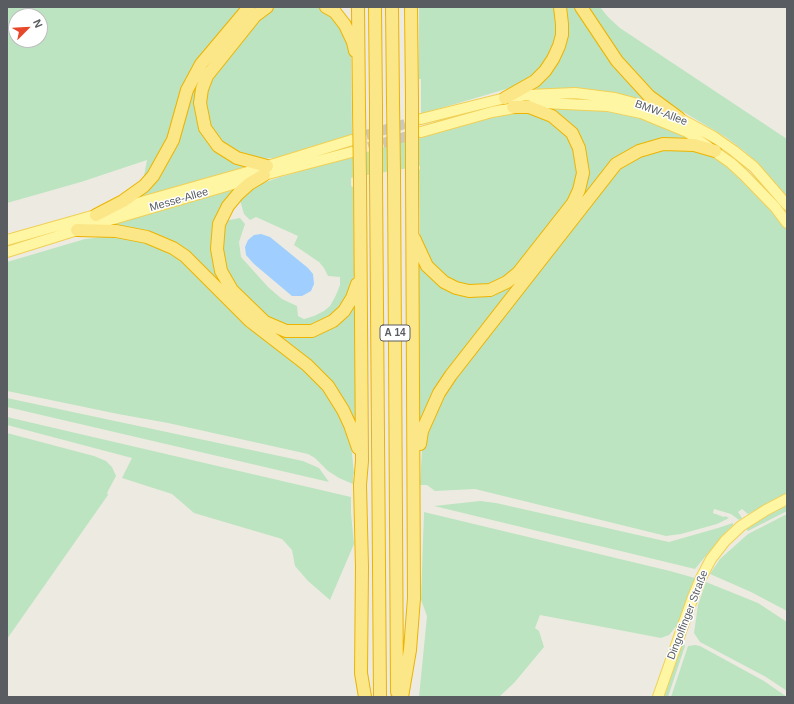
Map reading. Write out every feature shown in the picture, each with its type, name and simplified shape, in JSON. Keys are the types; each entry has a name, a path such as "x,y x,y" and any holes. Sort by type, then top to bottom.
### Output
{"highway":[{"path":"96,215 123,201 144,186 153,176 173,140 187,90 201,64 249,7"},
{"path":"267,7 254,16 207,76 202,89 200,103 205,128 218,146 237,158 266,171 238,194 228,206 219,224 217,249 221,271 232,290 265,322 286,331 312,331 333,321 344,311 352,298 357,286 360,271"},
{"path":"326,7 335,12 345,25 353,42 359,69"},
{"path":"358,7 362,461 360,485 362,567 361,673 364,697"},
{"name":"A 14","path":"375,7 380,697"},
{"name":"A 14","path":"392,7 397,494 397,697"},
{"path":"402,697 412,635 414,598 411,7"},
{"path":"505,98 535,81 553,60 562,35 560,7"},
{"path":"581,7 617,61 649,96 679,118"},
{"path":"412,234 427,266 444,282 456,288 468,291 490,290 507,282 523,267 573,203 579,190 583,173 579,148 572,134 552,116 529,108 513,107"},
{"path":"414,474 422,431 438,393 616,164 639,151 662,144 694,145 715,151"},
{"path":"76,230 116,231 147,237 173,248 185,256 250,321 307,365 328,386 344,410 362,461"}],"main road":[{"name":"BMW-Allee","path":"505,98 528,95 575,93 615,98 679,118 702,130 734,151 758,172 787,205"},
{"path":"421,119 505,98"},
{"name":"BMW-Allee","path":"513,107 543,103 608,106 641,113 687,132 715,151 744,174 775,207 787,223"},
{"path":"421,132 513,107"},
{"name":"Messe-Allee","path":"7,252 266,171 352,140"},
{"name":"Messe-Allee","path":"7,240 96,215 266,171 352,152"},
{"name":"Dingolfinger Straße","path":"658,697 693,597 711,559 725,541 741,526 787,499"}],"green space":[{"path":"7,7 244,7 203,54 163,154 143,181 147,160 81,182 7,203"},
{"path":"254,7 261,7 215,58 199,122 247,165 247,168 132,201 146,187 201,70"},
{"path":"276,7 317,7 326,12 335,20 344,31 351,55 352,135 275,158 258,159 228,150 206,121 205,87 253,23 271,9"},
{"path":"419,7 557,7 559,18 552,54 532,78 513,87 421,114 421,79 419,79"},
{"path":"565,7 576,7 652,105 635,98 619,95 564,89 530,91 547,75"},
{"path":"586,7 600,7 620,28 787,139 787,197 759,165 744,151 727,138 657,96 629,70"},
{"path":"586,107 635,116 674,131 698,143 683,141 613,163 418,430 417,253 434,279 491,292 575,205 584,153 542,108"},
{"path":"531,112 562,127 579,158 576,189 519,268 499,283 471,288 437,273 420,238 420,166 351,178 351,186 353,187 353,283 344,304 328,320 300,329 271,322 236,289 222,264 224,221 240,218 245,224 239,242 241,257 268,287 282,299 297,306 298,316 304,319 314,316 330,306 340,285 340,277 328,276 319,262 294,245 298,236 256,217 250,220 244,214 239,197 255,186 277,178 498,114"},
{"path":"681,147 712,156 723,162 758,194 787,230 787,494 748,514 742,509 738,512 742,518 739,520 731,514 714,509 713,513 729,518 717,524 681,534 666,536 475,489 435,491 427,485 420,485 422,450 425,435 443,394 610,174 634,156"},
{"path":"242,185 213,246 251,314 304,334 355,298 358,432 348,414 197,263 104,226"},
{"path":"103,237 138,240 154,246 183,261 280,350 316,380 338,410 351,443 354,474 353,484 328,471 315,458 308,454 168,423 7,391 7,262 85,239"},
{"path":"7,398 303,461 319,468 329,482 7,407"},
{"path":"7,417 351,497 354,544 330,600 308,581 295,566 292,550 282,539 194,513 172,494 122,478 132,458 7,425"},
{"path":"7,433 94,456 106,461 112,467 116,476 107,493 108,495 7,639"},
{"path":"480,501 496,503 669,542 733,523 733,525 695,569 434,506"},
{"path":"787,504 787,511 748,531 746,529 773,511"},
{"path":"424,512 695,578 678,624 669,635 661,638 540,615 535,628 539,631 544,647 514,683 499,697 419,697 427,616 421,600"},
{"path":"787,514 787,611 751,592 710,574 720,559 748,534"},
{"path":"706,582 758,603 787,622 787,691 766,677 700,642 694,633 698,605"},
{"path":"682,642 685,646 668,697 664,697"},
{"path":"688,646 700,646 764,681 787,697 671,697"}],"water":[{"path":"261,234 270,237 308,268 313,274 314,284 311,291 302,296 292,296 254,264 246,255 245,247 248,240 254,235"}],"tunnel":[{"path":"352,139 419,120"},
{"path":"354,151 419,133"}]}
